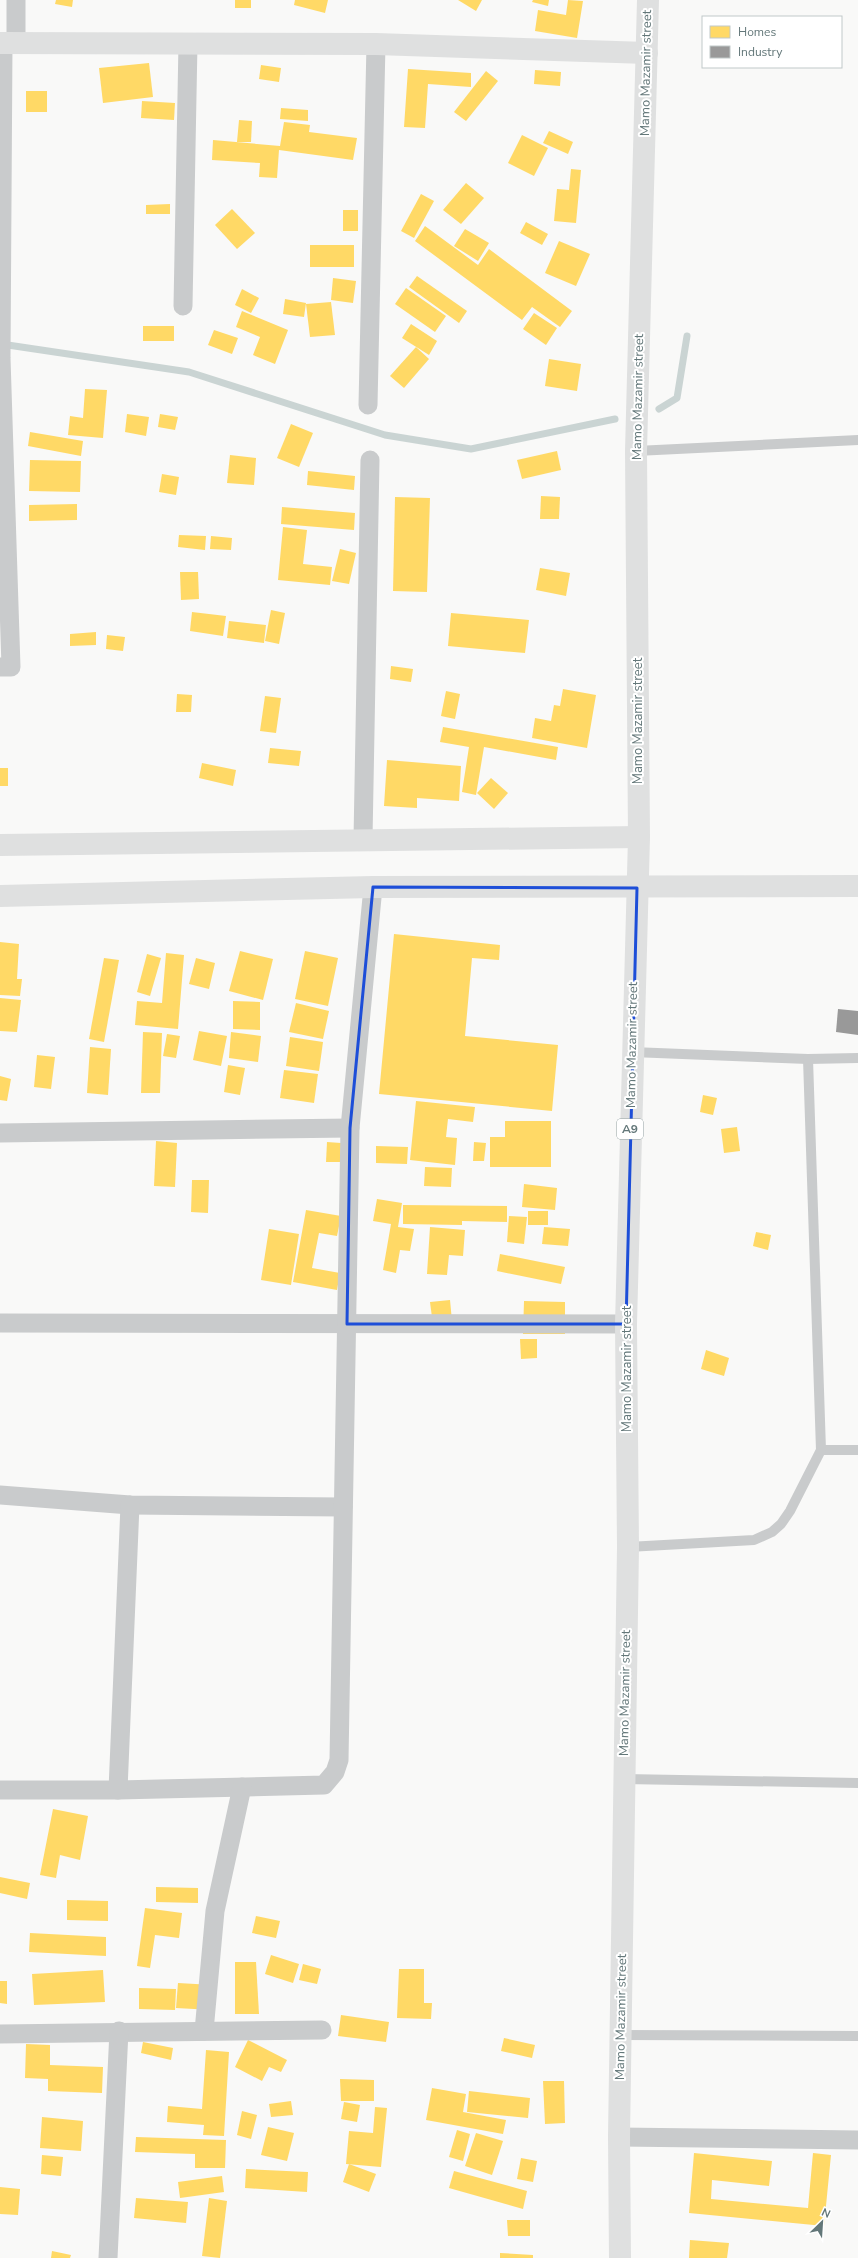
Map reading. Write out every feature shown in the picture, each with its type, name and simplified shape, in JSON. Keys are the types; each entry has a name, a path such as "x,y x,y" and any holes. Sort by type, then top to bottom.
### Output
{"main road":[{"name":"Mamo Mazamir street","path":"620,2258 620,2035 628,1547 626,1324 638,837 636,451 648,0"},
{"path":"6,43 376,44 647,53"},
{"path":"0,845 363,839 638,837"},
{"path":"0,896 373,887 637,888 858,886"}],"street":[{"path":"0,667 11,667 1,327 6,43 16,0"},
{"path":"183,306 188,43"},
{"path":"368,405 376,44"},
{"path":"363,839 370,460"},
{"path":"0,1790 118,1790 324,1785 335,1772 339,1760 350,1128 373,887"},
{"path":"0,1133 350,1128"},
{"path":"0,1323 626,1324"},
{"path":"0,1495 130,1505 343,1507"},
{"path":"118,1790 130,1505"},
{"path":"204,2031 215,1911 242,1787"},
{"path":"0,2034 119,2031 322,2030"},
{"path":"108,2258 119,2031"},
{"path":"619,2137 858,2140"}],"lane":[{"path":"636,451 858,440"},
{"path":"632,1052 808,1060 858,1058"},
{"path":"628,1547 754,1540 772,1532 790,1511 821,1450 808,1060"},
{"path":"821,1450 858,1450"},
{"path":"624,1779 858,1783"},
{"path":"620,2035 858,2036"}],"highlighted area":[{"path":"373,887 637,888 626,1324 347,1324 350,1128"}],"building: Homes":[{"path":"56,0 73,0 72,7 55,4"},
{"path":"235,0 251,0 251,8 235,8"},
{"path":"295,0 328,0 325,13 294,5"},
{"path":"458,0 482,0 476,11"},
{"path":"533,0 549,0 548,6 532,2"},
{"path":"568,0 583,1 577,38 535,31 538,10 566,15"},
{"path":"149,63 153,97 103,103 99,68"},
{"path":"261,65 281,68 279,82 259,79"},
{"path":"408,69 471,73 471,87 428,84 425,128 404,127"},
{"path":"535,70 561,72 560,86 534,84"},
{"path":"486,71 498,81 466,121 454,112"},
{"path":"26,91 47,91 47,112 26,112"},
{"path":"142,101 175,103 174,120 141,118"},
{"path":"281,108 308,110 308,121 280,119"},
{"path":"239,120 252,121 251,142 237,142"},
{"path":"284,122 310,125 309,132 357,138 353,160 279,150 277,178 259,177 260,163 212,160 213,140 280,146"},
{"path":"549,131 573,142 568,154 543,143"},
{"path":"522,135 548,148 534,176 508,163"},
{"path":"571,169 581,170 576,223 554,221 557,189 569,190"},
{"path":"466,183 484,198 461,224 443,210"},
{"path":"421,194 434,201 414,238 401,231"},
{"path":"170,204 170,214 146,214 146,205"},
{"path":"232,209 255,233 237,249 215,225"},
{"path":"343,210 358,210 358,231 343,231"},
{"path":"526,222 548,234 542,245 520,233"},
{"path":"425,226 478,265 489,249 572,311 560,327 532,307 522,320 415,241"},
{"path":"465,229 489,243 478,261 454,246"},
{"path":"559,241 590,254 576,286 545,273"},
{"path":"310,245 354,245 354,267 310,267"},
{"path":"417,276 467,311 459,323 409,287"},
{"path":"333,278 356,281 353,303 331,300"},
{"path":"406,288 446,316 435,332 395,304"},
{"path":"242,289 259,298 251,313 235,305"},
{"path":"285,299 306,303 304,317 283,314"},
{"path":"331,302 335,335 310,337 306,304"},
{"path":"242,311 288,330 275,364 253,355 260,337 236,327"},
{"path":"534,313 557,328 546,345 523,329"},
{"path":"411,324 437,341 429,355 402,338"},
{"path":"143,326 174,326 174,341 143,341"},
{"path":"214,330 238,338 232,354 208,345"},
{"path":"416,347 429,359 404,388 390,376"},
{"path":"549,359 581,364 577,391 545,386"},
{"path":"85,389 107,390 103,438 68,435 70,416 83,418"},
{"path":"127,414 149,417 146,436 125,432"},
{"path":"160,414 178,417 175,430 158,427"},
{"path":"291,424 313,433 299,467 277,458"},
{"path":"30,432 83,441 81,456 28,446"},
{"path":"557,451 561,470 522,479 517,460"},
{"path":"230,455 256,458 254,485 227,483"},
{"path":"30,460 81,461 80,492 29,491"},
{"path":"308,471 355,476 354,490 307,485"},
{"path":"162,474 179,477 176,495 159,492"},
{"path":"541,496 560,497 559,519 540,519"},
{"path":"395,497 430,498 427,592 393,591"},
{"path":"77,504 77,520 29,521 29,505"},
{"path":"282,507 355,513 354,530 281,524"},
{"path":"283,527 307,530 303,564 332,567 330,585 278,580"},
{"path":"179,535 206,536 205,550 178,547"},
{"path":"211,536 232,538 231,550 210,549"},
{"path":"340,549 356,553 349,584 332,581"},
{"path":"540,568 570,573 566,596 536,590"},
{"path":"180,572 198,572 199,599 181,600"},
{"path":"271,610 285,613 279,644 265,641"},
{"path":"192,612 226,616 223,636 190,631"},
{"path":"451,613 529,620 525,653 448,646"},
{"path":"229,621 266,625 264,643 227,638"},
{"path":"96,632 96,645 70,646 70,634"},
{"path":"107,635 125,637 123,651 106,649"},
{"path":"391,666 413,669 411,682 390,679"},
{"path":"563,689 596,695 587,748 532,738 535,718 551,721 554,705 560,706"},
{"path":"446,691 460,694 455,719 441,716"},
{"path":"177,694 192,695 191,712 176,712"},
{"path":"265,696 281,698 276,733 260,731"},
{"path":"443,727 558,747 556,760 484,747 476,795 462,792 469,747 440,742"},
{"path":"270,748 301,751 299,766 268,763"},
{"path":"387,760 461,766 459,801 417,798 417,808 384,806"},
{"path":"202,763 236,770 233,786 199,778"},
{"path":"0,768 8,768 8,786 0,786"},
{"path":"491,778 508,793 494,809 477,793"},
{"path":"394,934 500,945 499,960 472,958 465,1036 558,1045 552,1111 379,1094"},
{"path":"0,942 19,944 17,979 22,979 20,996 0,995"},
{"path":"240,951 273,959 263,1000 229,991"},
{"path":"305,951 338,958 328,1006 295,999"},
{"path":"166,953 184,955 178,1029 135,1025 137,1001 162,1003"},
{"path":"147,954 161,958 150,996 137,992"},
{"path":"104,958 119,960 104,1042 89,1039"},
{"path":"196,958 215,963 209,989 189,984"},
{"path":"0,998 21,1000 17,1032 0,1031"},
{"path":"233,1001 260,1002 260,1030 233,1029"},
{"path":"296,1003 329,1011 323,1039 289,1032"},
{"path":"199,1031 227,1036 221,1066 193,1060"},
{"path":"143,1032 162,1033 160,1093 141,1093"},
{"path":"231,1032 261,1036 258,1062 229,1058"},
{"path":"167,1034 180,1036 176,1058 163,1056"},
{"path":"290,1037 323,1042 319,1071 286,1066"},
{"path":"90,1047 111,1049 108,1095 87,1093"},
{"path":"37,1055 55,1057 51,1089 34,1087"},
{"path":"228,1065 245,1068 240,1095 224,1092"},
{"path":"284,1070 318,1074 314,1103 280,1098"},
{"path":"0,1076 11,1079 7,1101 0,1100"},
{"path":"703,1095 717,1098 713,1115 700,1112"},
{"path":"416,1101 475,1107 473,1122 448,1119 446,1137 457,1138 455,1165 410,1160"},
{"path":"505,1121 551,1121 551,1167 490,1167 490,1137 505,1137"},
{"path":"737,1127 740,1151 724,1153 721,1129"},
{"path":"156,1141 177,1143 175,1187 154,1186"},
{"path":"327,1142 341,1143 340,1162 326,1162"},
{"path":"474,1142 486,1143 484,1161 473,1161"},
{"path":"376,1146 408,1147 407,1164 376,1163"},
{"path":"425,1167 452,1168 451,1187 424,1186"},
{"path":"192,1180 209,1180 208,1213 191,1212"},
{"path":"524,1184 557,1188 555,1210 522,1207"},
{"path":"377,1199 402,1203 398,1227 414,1229 410,1251 400,1250 396,1273 383,1270 391,1224 373,1221"},
{"path":"403,1205 507,1206 507,1222 462,1221 462,1225 403,1224"},
{"path":"306,1210 341,1216 337,1236 319,1233 312,1268 340,1273 337,1290 293,1282"},
{"path":"528,1211 548,1211 548,1225 528,1225"},
{"path":"509,1216 527,1217 524,1244 507,1242"},
{"path":"430,1227 465,1230 463,1256 449,1255 447,1275 427,1274"},
{"path":"544,1227 570,1229 568,1246 542,1244"},
{"path":"269,1229 299,1234 291,1285 261,1280"},
{"path":"756,1232 771,1235 768,1250 753,1246"},
{"path":"500,1254 565,1267 561,1284 497,1271"},
{"path":"450,1300 453,1332 434,1333 430,1302"},
{"path":"524,1301 565,1302 565,1334 523,1334"},
{"path":"520,1339 537,1339 537,1358 521,1359"},
{"path":"706,1350 729,1358 724,1376 701,1369"},
{"path":"53,1809 88,1816 80,1860 60,1855 56,1878 40,1875"},
{"path":"0,1877 30,1883 27,1899 0,1893"},
{"path":"156,1887 198,1888 198,1903 156,1902"},
{"path":"67,1900 108,1901 108,1921 67,1920"},
{"path":"145,1908 182,1913 179,1938 155,1935 150,1968 137,1966"},
{"path":"256,1916 280,1921 276,1938 252,1933"},
{"path":"30,1933 106,1937 106,1956 29,1952"},
{"path":"271,1955 299,1964 293,1983 265,1974"},
{"path":"235,1962 256,1962 259,2014 235,2014"},
{"path":"303,1964 321,1969 317,1984 299,1980"},
{"path":"399,1969 424,1969 424,2003 432,2003 431,2019 397,2018"},
{"path":"103,1970 105,2002 34,2005 32,1974"},
{"path":"0,1981 7,1981 7,2004 0,2003"},
{"path":"178,1983 213,1985 212,2010 176,2008"},
{"path":"139,1988 176,1989 175,2010 139,2009"},
{"path":"341,2015 389,2022 386,2042 338,2036"},
{"path":"504,2038 535,2045 532,2058 501,2051"},
{"path":"248,2040 287,2060 281,2072 269,2067 262,2081 235,2067"},
{"path":"143,2042 173,2048 171,2060 141,2053"},
{"path":"26,2044 50,2045 50,2065 103,2067 102,2093 48,2091 48,2079 25,2078"},
{"path":"206,2050 229,2052 224,2136 203,2135 204,2125 167,2122 168,2106 202,2109"},
{"path":"340,2079 374,2080 374,2101 341,2101"},
{"path":"543,2081 564,2081 565,2123 545,2124"},
{"path":"432,2088 466,2094 463,2112 506,2120 503,2134 426,2120"},
{"path":"469,2091 530,2098 528,2118 467,2112"},
{"path":"291,2101 293,2115 271,2117 269,2104"},
{"path":"344,2102 360,2105 357,2122 341,2119"},
{"path":"375,2107 387,2108 381,2167 346,2164 349,2131 373,2133"},
{"path":"242,2111 257,2115 251,2139 237,2135"},
{"path":"42,2117 83,2121 81,2151 40,2148"},
{"path":"268,2127 294,2133 287,2161 261,2155"},
{"path":"457,2130 470,2134 463,2161 449,2157"},
{"path":"476,2133 503,2141 492,2175 465,2166"},
{"path":"136,2137 226,2140 225,2168 195,2168 195,2154 135,2152"},
{"path":"694,2153 772,2161 769,2186 712,2180 711,2199 808,2208 813,2153 831,2155 824,2226 689,2213"},
{"path":"42,2155 63,2157 61,2176 41,2174"},
{"path":"521,2158 537,2161 533,2182 517,2179"},
{"path":"349,2164 376,2174 369,2192 343,2182"},
{"path":"246,2169 308,2172 307,2192 245,2188"},
{"path":"454,2171 527,2191 523,2209 449,2188"},
{"path":"222,2176 224,2192 180,2198 178,2182"},
{"path":"0,2187 20,2189 18,2215 0,2214"},
{"path":"136,2198 188,2202 186,2223 134,2218"},
{"path":"209,2198 227,2201 220,2258 202,2256"},
{"path":"507,2220 530,2220 530,2236 508,2236"},
{"path":"690,2240 729,2243 727,2258 689,2258"},
{"path":"52,2251 71,2255 70,2258 51,2258"},
{"path":"500,2253 533,2255 533,2258 500,2258"}],"building: Industry":[{"path":"838,1009 858,1011 858,1035 836,1032"}],"waterway":[{"path":"659,409 677,398 687,336"},
{"path":"1,344 189,372 385,435 471,449 615,419"}]}
